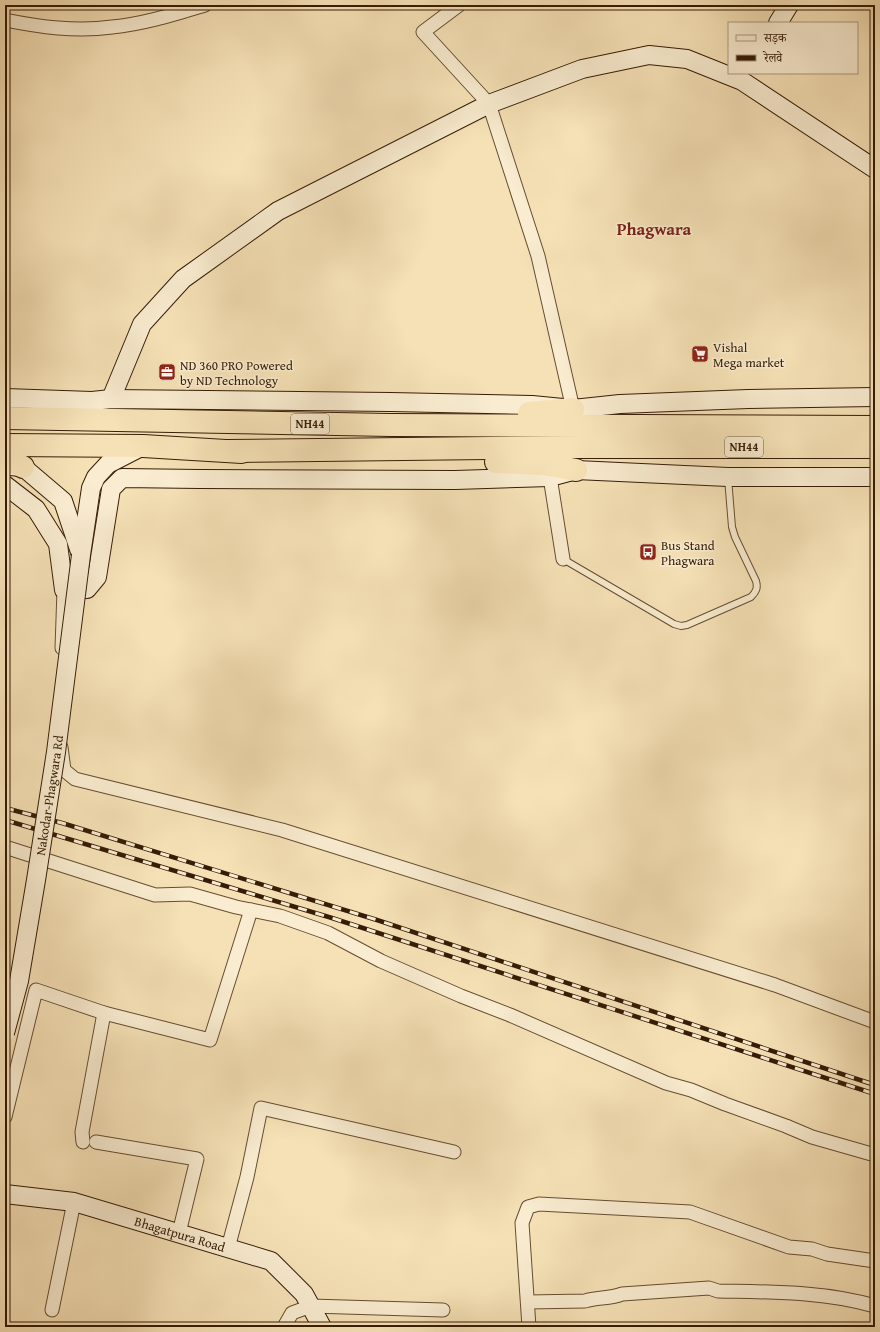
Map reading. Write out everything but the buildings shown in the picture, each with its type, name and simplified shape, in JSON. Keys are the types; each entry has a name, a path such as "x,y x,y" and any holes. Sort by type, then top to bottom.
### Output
{"highway":[{"path":"236,423 330,413 537,413 573,409"},
{"name":"NH44","path":"5,418 391,425 875,427"},
{"name":"NH44","path":"5,445 143,446 227,451 613,447 875,447"},
{"path":"227,451 296,458 544,464 576,470"}],"main road":[{"path":"779,22 789,5"},
{"path":"111,399 142,324 183,279 278,211 489,104 582,68 649,55 687,59 728,72"},
{"path":"744,77 875,169"},
{"path":"5,398 92,401 111,399 391,402 532,405 573,409 620,404 748,399 875,397"},
{"name":"Nakodar-Phagwara Rd","path":"5,1033 19,981 36,880 56,752 81,554 91,488 96,477 108,464 143,446"},
{"path":"11,463 63,501 81,554"},
{"path":"5,485 36,509 58,544 64,590 87,588 97,577 111,489 122,478 455,480 550,477 576,470 728,477 875,477"},
{"name":"Bhagatpura Road","path":"5,1194 74,1202 271,1261 304,1294 322,1327"}],"street":[{"path":"5,20 68,29 112,27 165,17 205,5"},
{"path":"459,5 423,32 489,104 538,256 573,409"},
{"path":"550,477 563,559"},
{"path":"64,590 58,718 64,770 75,779 282,830 775,985 875,1022"},
{"path":"5,847 155,895 190,894 250,910 280,916 328,933 381,960 461,996 510,1015 666,1083 691,1090 812,1137 875,1155"},
{"path":"5,1117 36,990 104,1013 210,1040 250,910"},
{"path":"104,1013 82,1132 89,1142 197,1159 179,1233"},
{"path":"228,1248 247,1177 261,1108 454,1152"},
{"path":"52,1310 74,1202"},
{"path":"529,1327 522,1223 528,1207 539,1204 690,1212 789,1247 812,1249 828,1254 875,1262"},
{"path":"528,1302 585,1301 615,1297 622,1294 709,1288 718,1291 788,1293 853,1300 875,1306"},
{"path":"284,1327 292,1313 311,1306 443,1310"}],"lane":[{"path":"563,559 674,624 681,626 687,626 751,597 755,593 758,586 735,537 732,527 728,477"}],"railway":[{"path":"5,808 62,823 377,920 875,1085"},
{"path":"5,820 332,918 875,1094"}],"place":[{"name":"Vishal Mega market","path":"700,354"},
{"name":"ND 360 PRO Powered by ND Technology","path":"167,372"},
{"name":"Bus Stand Phagwara","path":"648,552"}],"district":[{"name":"Phagwara","path":"654,229"}]}
